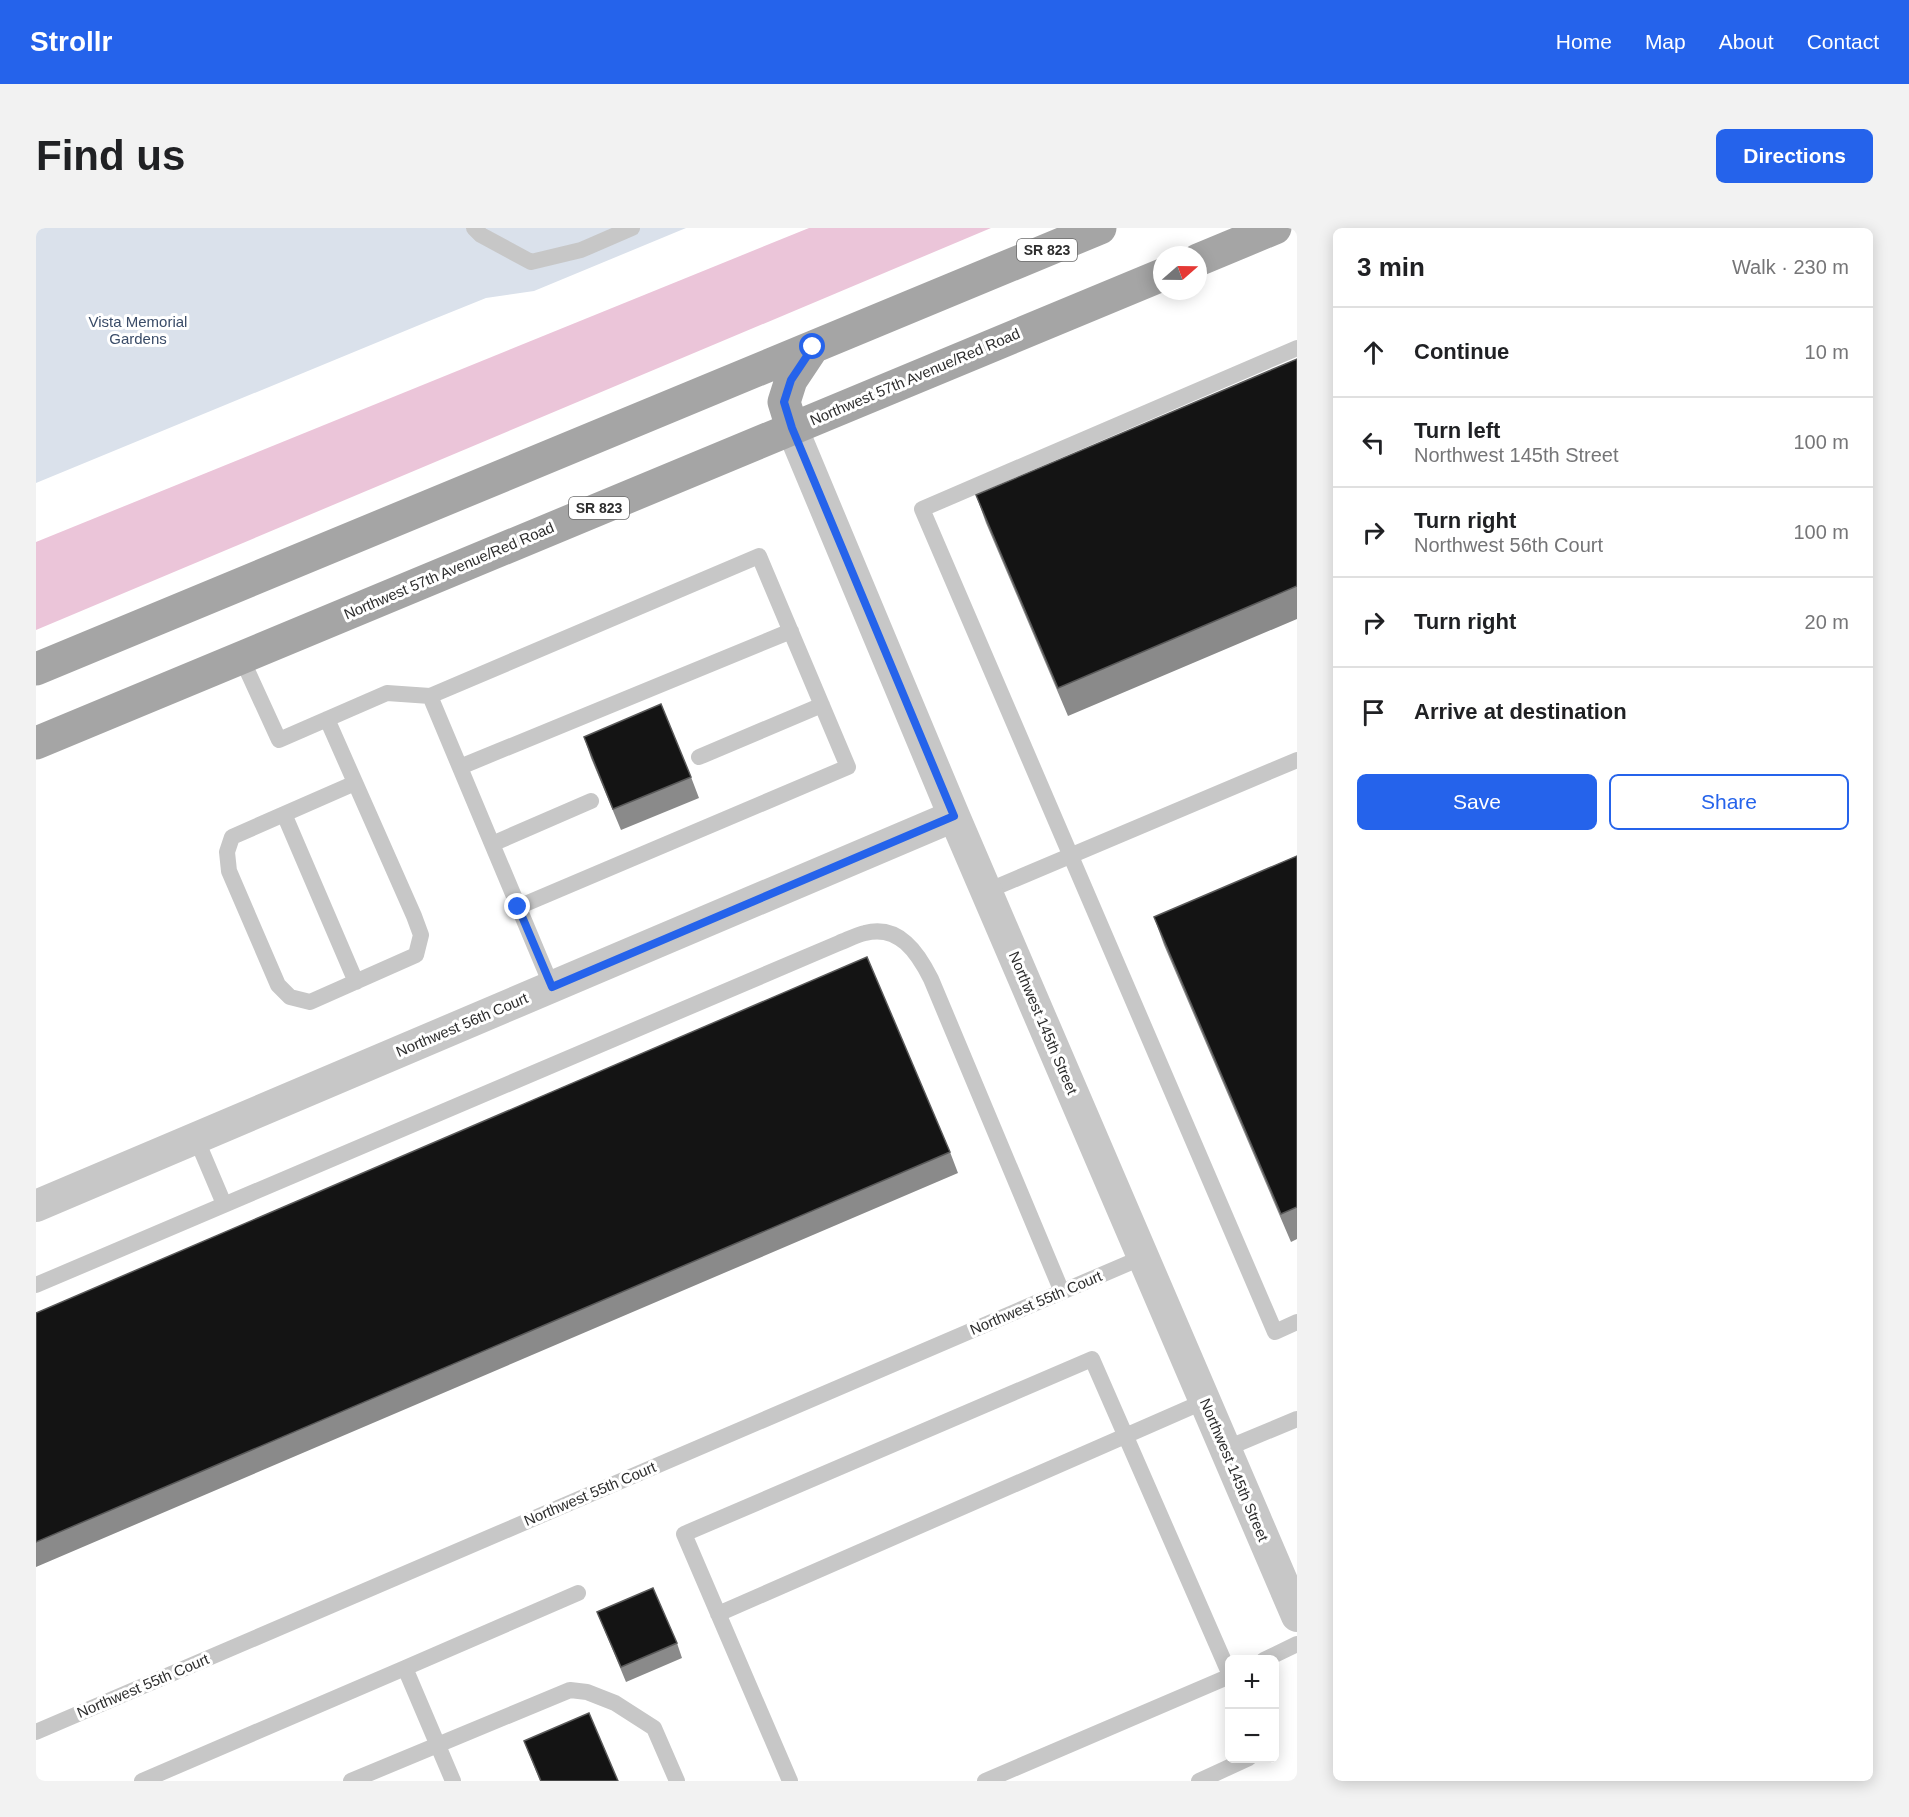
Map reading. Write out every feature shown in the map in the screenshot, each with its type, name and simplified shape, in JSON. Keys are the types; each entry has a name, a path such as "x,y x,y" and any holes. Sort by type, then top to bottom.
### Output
{"main road":[{"name":"SR 823","path":"36,669 1100,228"},
{"path":"1207,256 1275,228"},
{"name":"Northwest 57th Avenue/Red Road","path":"36,742 1153,279"},
{"path":"792,428 784,402 791,380 813,347"}],"street":[{"name":"Northwest 145th Street","path":"792,428 954,816 1297,1617"},
{"name":"Northwest 56th Court","path":"36,1206 954,816"}],"lane":[{"path":"474,228 481,236 531,262 581,250 632,228"},
{"path":"1297,348 922,509 1275,1332 1297,1322"},
{"path":"241,657 279,740 387,693 430,696 759,556 848,767 518,907"},
{"path":"460,767 791,631"},
{"path":"430,696 552,987"},
{"path":"699,757 822,705"},
{"path":"327,719 356,783 421,935 416,955 310,1002 290,997 278,985 260,944 229,871 227,852 232,837 356,783"},
{"path":"987,891 1297,760"},
{"path":"492,844 591,801"},
{"path":"284,814 356,982"},
{"path":"36,1285 839,943 875,931 890,933 906,942 920,957 932,979 1062,1292"},
{"path":"196,1138 224,1204"},
{"name":"Northwest 55th Court","path":"36,1732 1143,1257"},
{"path":"790,1781 684,1534 1092,1359 1225,1665"},
{"path":"718,1614 1205,1401"},
{"path":"1225,1449 1297,1419"},
{"path":"142,1781 578,1593"},
{"path":"1273,1655 1297,1644"},
{"path":"405,1668 453,1781"},
{"path":"985,1781 1225,1678"},
{"path":"351,1781 570,1690 586,1692 615,1703 654,1728 677,1781"},
{"path":"1199,1781 1239,1763"}],"green space":[{"name":"Vista Memorial Gardens","path":"36,228 686,228 534,291 486,298 36,483"}],"shaded area":[{"path":"809,228 991,228 36,630 36,542"}],"building":[{"path":"1297,359 1297,586 1058,688 976,495"},
{"path":"661,704 691,777 613,809 584,737"},
{"path":"1297,856 1297,1207 1281,1214 1154,917"},
{"path":"867,957 950,1152 36,1542 36,1313"},
{"path":"653,1588 677,1643 621,1667 597,1612"},
{"path":"589,1713 618,1781 541,1781 524,1741"}],"route":[{"path":"518,907 552,987 954,816 792,428 784,402 791,380 813,347"}]}
